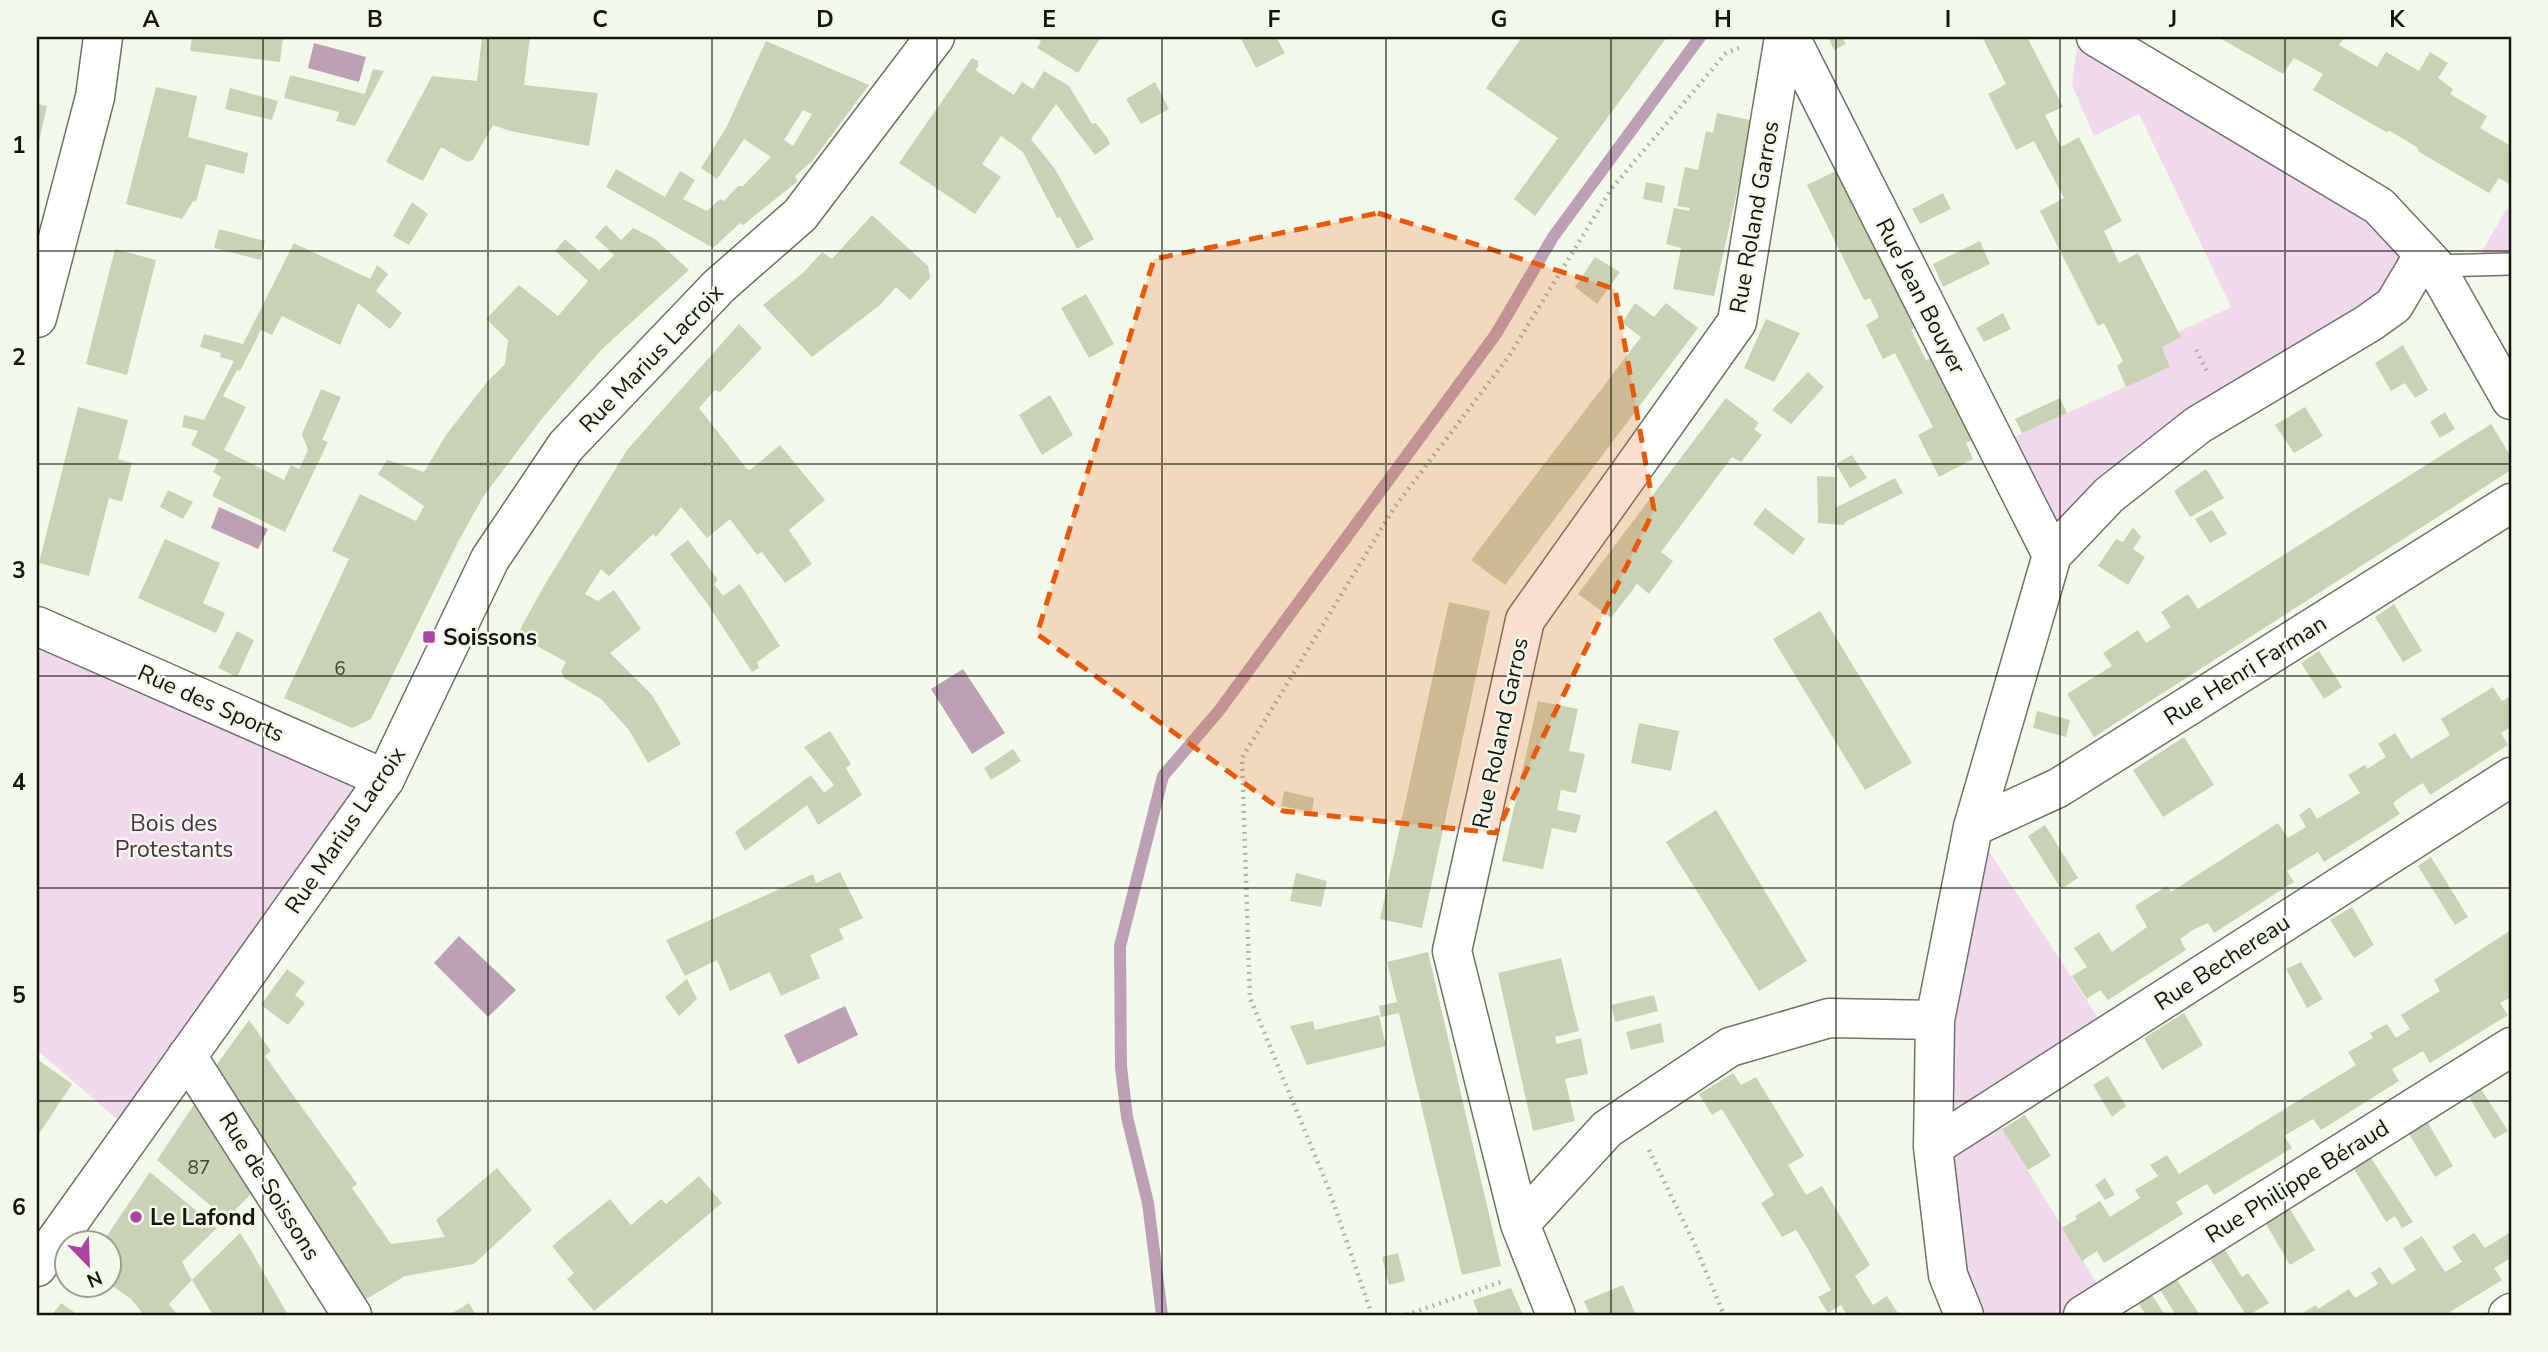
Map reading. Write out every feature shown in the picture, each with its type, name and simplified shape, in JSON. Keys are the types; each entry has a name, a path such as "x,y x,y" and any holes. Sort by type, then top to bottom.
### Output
{"street":[{"path":"37,318 95,97 103,37"},
{"name":"Rue Marius Lacroix","path":"37,1267 385,779 490,559 566,446 719,286 800,215 935,37"},
{"name":"Rue Roland Garros","path":"1556,1315 1520,1224 1452,951 1525,620 1737,322 1784,37"},
{"name":"Rue Jean Bouyer","path":"1790,37 2052,555"},
{"path":"2096,37 2379,206 2429,260 2511,400"},
{"path":"1964,1315 1948,1275 1933,1147 1935,1020 1973,827 2052,555 2109,495 2198,425 2369,323 2394,304 2429,260"},
{"name":"Rue Henri Farman","path":"1973,827 2058,788 2511,503"},
{"name":"Rue des Sports","path":"37,626 385,779"},
{"name":"Rue Bechereau","path":"1933,1147 2511,777"},
{"path":"1520,1224 1607,1129 1730,1047 1829,1018 1935,1020"},
{"name":"Rue Philippe Béraud","path":"2082,1315 2511,1047"},
{"name":"Rue de Soissons","path":"187,1056 352,1315"}],"lane":[{"path":"2429,260 2511,264"}],"path":[{"path":"1371,1315 1328,1187 1250,998 1242,758 1394,508 1508,356 1612,188 1726,53 1746,45"},
{"path":"1630,1113 1695,1243 1724,1315"},
{"path":"1406,1315 1537,1269"}],"highlighted area":[{"path":"1378,213 1615,289 1654,510 1496,833 1283,811 1037,634 1154,259"}],"green space":[{"path":"2078,37 2424,254 2394,305 2052,555 1997,448 2022,433 2170,367 2162,347 2178,332 2231,307 2139,114 2094,136 2072,85"},
{"path":"2507,208 2511,211 2511,264 2474,265"},
{"name":"Bois des Protestants","path":"37,626 385,779 132,1132 37,1050"},
{"path":"1973,827 2109,1034 1991,1110 2107,1300 2093,1315 1964,1315 1935,1020"}],"shaded area":[{"path":"314,43 366,57 359,82 308,68"},
{"path":"219,507 268,529 258,549 211,528"},
{"path":"963,669 1005,733 972,754 931,689"},
{"path":"459,936 516,990 488,1017 434,963"},
{"path":"845,1006 858,1035 798,1064 784,1035"}],"building":[{"path":"192,37 283,37 280,62 190,51"},
{"path":"482,37 530,37 524,85 598,93 589,146 510,131 493,125 473,160 467,162 441,147 423,181 386,162 432,76 477,81"},
{"path":"1034,37 1101,37 1078,73 1037,48 1041,41"},
{"path":"1240,37 1276,37 1285,53 1256,68"},
{"path":"1522,37 1667,37 1535,216 1514,199 1558,138 1486,88"},
{"path":"1828,37 1842,37 1846,44 1834,50"},
{"path":"1982,37 2027,37 2063,107 2045,115 2061,147 2079,137 2122,221 2104,231 2119,263 2138,253 2181,337 2162,347 2170,367 2126,387 2117,366 2123,361 2104,323 2098,326 2040,211 2064,198 2034,141 2016,150 1988,94 2006,84"},
{"path":"2218,37 2341,37 2344,38 2339,45 2377,67 2386,52 2419,71 2430,52 2448,63 2438,78 2453,89 2450,94 2487,116 2480,128 2511,146 2511,185 2499,178 2489,193 2419,152 2418,148 2390,131 2386,132 2313,90 2323,74 2294,58 2283,74"},
{"path":"766,41 869,85 813,160 795,176 798,181 743,225 740,223 713,248 606,187 616,169 665,197 680,171 695,180 683,199 707,211 720,199 724,201 738,186 743,186 771,157 744,139 717,179 701,168 726,128","holes":["803,110 812,114 793,146 784,140"]},
{"path":"972,58 978,61 975,70 1014,95 1022,82 1033,89 1044,71 1069,86 1092,124 1096,123 1108,139 1110,144 1095,155 1056,104 1031,139 1055,169 1094,239 1077,249 1060,217 1057,218 1023,152 1001,136 982,164 1001,177 975,214 899,163"},
{"path":"373,69 384,71 355,126 336,121 339,112 284,98 290,75 365,94"},
{"path":"1155,82 1169,109 1141,124 1126,99"},
{"path":"156,87 197,96 188,137 248,153 244,174 206,164 196,202 193,201 182,219 126,204"},
{"path":"230,88 278,101 272,120 225,109"},
{"path":"37,104 47,106 38,145 37,145"},
{"path":"1717,113 1750,120 1746,151 1714,296 1673,289 1681,248 1666,244 1674,208 1689,211 1690,208 1677,206 1685,167 1698,170 1706,131 1713,133"},
{"path":"1844,167 1921,324 1911,330 1926,360 1937,355 1979,437 1966,443 1973,459 1939,477 1918,435 1933,427 1895,353 1883,359 1866,325 1879,317 1870,298 1864,300 1807,185"},
{"path":"1646,182 1665,186 1662,203 1643,199"},
{"path":"1943,193 1951,209 1920,224 1912,209"},
{"path":"412,202 428,214 409,245 393,236"},
{"path":"872,215 928,266 930,278 910,300 896,287 880,305 812,357 763,305 804,272 822,252 832,259"},
{"path":"606,225 621,240 633,228 655,239 689,270 601,350 544,416 483,497 371,719 352,728 284,698 349,559 332,551 360,494 416,521 424,506 378,474 387,460 424,472 446,435 487,382 505,364 508,340 486,319 519,285 558,316 588,281 555,251 565,239 599,270 614,255 595,237"},
{"path":"219,229 265,241 261,260 214,248"},
{"path":"1980,241 1990,264 1943,287 1933,264"},
{"path":"294,243 370,279 377,265 388,274 376,291 402,313 390,329 358,303 340,345 282,316 272,335 261,330 240,371 237,370 223,396 246,407 224,450 284,480 291,465 299,469 308,450 302,434 321,389 341,397 322,440 328,442 285,532 212,496 221,477 213,472 219,460 191,445 198,431 182,427 184,415 204,420 234,361 220,357 221,353 200,347 204,334 243,344"},
{"path":"115,249 156,260 127,375 86,364"},
{"path":"1595,257 1620,272 1597,304 1575,287"},
{"path":"1086,294 1114,344 1089,358 1061,308"},
{"path":"1635,303 1654,317 1666,303 1698,328 1505,585 1471,560 1641,337 1622,323"},
{"path":"2003,313 2011,329 1984,342 1976,328"},
{"path":"1766,319 1800,333 1774,382 1744,368"},
{"path":"739,324 762,348 720,392 715,390 699,408 746,468 750,470 780,445 825,500 789,530 812,564 785,583 762,552 757,555 730,519 707,538 681,507 656,537 653,534 609,576 601,569 585,594 598,601 614,590 641,629 610,653 652,695 681,744 648,763 629,730 601,699 564,678 561,671 566,662 517,635 627,450"},
{"path":"2403,345 2428,390 2415,398 2405,383 2391,391 2375,363"},
{"path":"1808,372 1824,387 1791,424 1772,410"},
{"path":"1050,395 1073,435 1042,455 1019,415"},
{"path":"1726,398 1759,423 1754,429 1762,435 1741,462 1732,457 1661,552 1673,561 1649,594 1637,584 1611,618 1578,594"},
{"path":"2060,398 2067,413 2022,433 2015,419"},
{"path":"78,407 128,420 118,459 132,463 122,502 109,498 89,576 39,563"},
{"path":"2305,407 2323,436 2294,453 2275,425"},
{"path":"2445,412 2455,429 2440,438 2430,422"},
{"path":"2491,424 2511,457 2511,470 2094,737 2067,694 2112,666 2103,653 2138,630 2146,643 2171,627 2161,612 2188,594 2198,609"},
{"path":"1852,455 1867,478 1850,488 1836,464"},
{"path":"2206,469 2224,498 2190,517 2174,491"},
{"path":"1817,476 1835,477 1835,508 1895,478 1903,493 1845,522 1844,525 1818,523"},
{"path":"168,490 193,502 183,519 160,507"},
{"path":"1765,508 1805,539 1793,555 1753,524"},
{"path":"2212,510 2227,534 2210,543 2195,519"},
{"path":"2133,527 2141,537 2133,549 2145,557 2128,585 2098,566 2116,539 2123,542"},
{"path":"165,539 220,563 203,603 225,613 216,633 138,598"},
{"path":"688,540 718,580 714,584 723,596 740,584 780,646 757,662 759,668 752,672 709,606 670,554"},
{"path":"1449,602 1490,611 1422,928 1380,919"},
{"path":"2394,604 2422,651 2403,662 2375,617"},
{"path":"1820,611 1912,763 1865,790 1773,639"},
{"path":"237,631 254,640 237,677 218,668"},
{"path":"2319,651 2342,687 2324,699 2301,663"},
{"path":"2493,687 2502,701 2511,696 2511,727 2501,733 2508,745 2430,795 2423,783 2408,792 2393,803 2400,814 2324,862 2318,852 2287,871 2294,882 2214,933 2208,923 2193,930 2180,939 2186,950 2108,1000 2100,990 2087,999 2072,976 2087,967 2074,948 2099,932 2112,952 2147,927 2135,906 2167,886 2171,892 2278,823 2288,838 2306,827 2299,815 2310,807 2317,819 2360,793 2348,775 2365,765 2367,769 2386,757 2378,744 2395,733 2411,759 2450,735 2441,719"},
{"path":"1538,701 1578,709 1569,751 1585,754 1576,793 1561,790 1557,810 1581,815 1576,833 1552,828 1543,869 1502,861"},
{"path":"2037,711 2070,720 2066,737 2033,728"},
{"path":"1639,723 1679,731 1671,771 1631,763"},
{"path":"830,731 851,764 846,768 862,795 818,825 807,805 745,851 735,832 811,775 824,793 834,785 804,747"},
{"path":"2184,737 2214,785 2163,817 2133,770"},
{"path":"1013,749 1021,761 991,780 984,768"},
{"path":"1284,791 1314,798 1312,812 1281,806"},
{"path":"1716,810 1807,961 1759,991 1666,842"},
{"path":"2045,825 2078,878 2061,889 2028,836"},
{"path":"2431,857 2468,917 2455,925 2418,866"},
{"path":"840,872 863,918 839,929 844,939 810,955 820,978 781,996 770,972 730,991 717,960 685,976 666,940 813,874 816,883"},
{"path":"1296,873 1327,881 1321,907 1290,901"},
{"path":"2352,907 2374,945 2354,958 2330,920"},
{"path":"2511,930 2511,997 2500,1003 2508,1015 2430,1063 2423,1051 2392,1069 2399,1081 2321,1130 2313,1119 2284,1136 2292,1148 2214,1195 2207,1184 2176,1202 2183,1214 2104,1263 2097,1251 2082,1261 2062,1228 2077,1219 2075,1216 2100,1201 2110,1217 2140,1198 2135,1190 2158,1176 2150,1165 2167,1155 2179,1174 2356,1065 2348,1052 2373,1038 2370,1033 2387,1024 2396,1038 2410,1029 2401,1015 2440,991 2434,980"},
{"path":"1428,952 1501,1266 1462,1275 1399,1013 1381,1017 1379,1006 1397,1002 1387,962"},
{"path":"1561,958 1579,1031 1555,1037 1557,1044 1581,1038 1588,1074 1565,1079 1575,1121 1533,1131 1498,973"},
{"path":"2301,962 2323,999 2307,1008 2286,969"},
{"path":"287,969 305,982 295,995 305,1003 288,1025 261,1005"},
{"path":"687,979 697,999 679,1016 665,997"},
{"path":"1654,995 1658,1011 1615,1022 1611,1005"},
{"path":"2184,1013 2203,1045 2162,1070 2144,1038"},
{"path":"1379,1015 1386,1046 1307,1065 1290,1026 1313,1021 1315,1030"},
{"path":"249,1020 271,1051 265,1056 357,1184 352,1188 391,1244 445,1237 436,1220 497,1168 532,1210 474,1264 405,1276 361,1302 215,1067"},
{"path":"1661,1023 1664,1042 1631,1050 1626,1032"},
{"path":"37,1059 72,1084 37,1137"},
{"path":"1733,1073 1741,1085 1756,1077 1804,1156 1788,1165 1806,1195 1822,1186 1870,1265 1855,1276 1873,1305 1887,1296 1899,1315 1847,1315 1841,1305 1828,1313 1818,1297 1831,1290 1808,1249 1796,1230 1782,1237 1761,1203 1774,1195 1722,1109 1712,1115 1699,1094"},
{"path":"2108,1076 2126,1106 2112,1117 2093,1085"},
{"path":"2481,1089 2508,1131 2494,1139 2469,1097"},
{"path":"193,1106 199,1106 251,1194 226,1219 157,1160"},
{"path":"2025,1115 2051,1156 2028,1170 2002,1129"},
{"path":"2428,1123 2453,1166 2435,1177 2409,1134"},
{"path":"2371,1158 2413,1222 2402,1228 2395,1216 2386,1222 2354,1169"},
{"path":"150,1172 217,1228 182,1262 192,1280 169,1304 177,1315 144,1315 122,1293 122,1230 111,1230"},
{"path":"699,1176 722,1203 594,1311 567,1279 574,1273 552,1246 610,1199 631,1225 661,1199 666,1204"},
{"path":"2105,1178 2115,1195 2105,1200 2095,1185"},
{"path":"2290,1209 2315,1250 2290,1265 2266,1224"},
{"path":"2511,1232 2511,1258 2494,1268 2502,1280 2445,1315 2299,1315 2316,1305 2318,1309 2349,1289 2355,1298 2378,1284 2371,1273 2380,1267 2392,1285 2416,1270 2403,1248 2422,1236 2445,1272 2462,1262 2452,1247 2474,1233 2485,1248"},
{"path":"240,1233 288,1315 213,1315 192,1280"},
{"path":"2225,1250 2242,1277 2248,1273 2269,1303 2249,1315 2246,1315 2210,1259"},
{"path":"1398,1253 1405,1281 1389,1285 1382,1257"},
{"path":"2177,1280 2200,1315 2176,1315 2160,1290"},
{"path":"1623,1285 1636,1315 1590,1315 1584,1301"},
{"path":"1511,1288 1523,1315 1479,1315 1473,1300"},
{"path":"2152,1295 2165,1315 2146,1315 2139,1304"},
{"path":"61,1303 78,1315 52,1315"},
{"path":"469,1303 476,1315 449,1315"}],"waterway":[{"path":"1162,1315 1148,1203 1127,1117 1121,1067 1120,946 1163,776 1218,712 1496,334 1553,237 1700,37"}],"place":[{"name":"Soissons","path":"429,637"},
{"name":"Le Lafond","path":"136,1217"}]}
